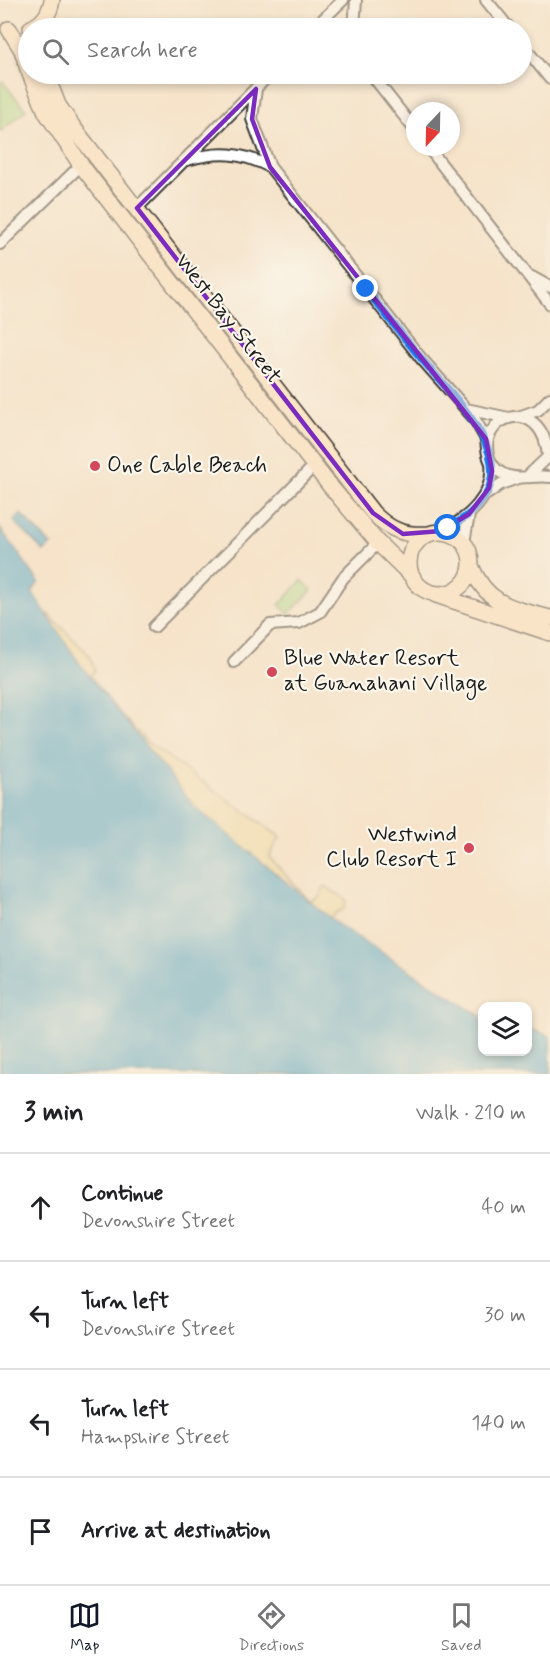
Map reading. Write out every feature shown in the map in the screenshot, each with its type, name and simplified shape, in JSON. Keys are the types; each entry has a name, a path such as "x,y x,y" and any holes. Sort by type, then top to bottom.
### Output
{"main road":[{"path":"41,18 53,1"},
{"name":"West Bay Street","path":"4,26 18,43"},
{"name":"West Bay Street","path":"34,84 46,112 81,165 314,466 378,543 412,577"},
{"name":"West Bay Street","path":"50,84 63,112 373,513 398,532 409,535 435,532"},
{"path":"550,618 519,610 495,600 482,590 471,566 464,542 452,534 435,532 412,548 409,562 412,577 427,591 490,615 550,633"},
{"path":"427,591 439,594 456,590 468,577 471,566"}],"street":[{"path":"324,18 343,0"},
{"path":"355,18 356,0"},
{"path":"487,1 501,18"},
{"path":"532,56 550,79"},
{"path":"137,208 261,84"},
{"path":"379,84 406,119"},
{"path":"256,89 252,119 270,167 420,357 466,409 486,439 491,463 491,480 484,496"},
{"path":"184,161 227,153 253,158 270,167"},
{"path":"435,156 550,304"},
{"path":"0,244 81,165"},
{"path":"527,275 550,287"},
{"path":"487,449 494,428 513,418 538,410 550,399"},
{"path":"435,532 469,514 484,496 501,484 525,476 549,458 543,415 550,399"},
{"path":"466,409 534,422 544,434"},
{"path":"491,463 501,473 550,477"},
{"path":"154,627 314,466"},
{"path":"464,542 469,514"},
{"path":"234,662 270,625 299,623 320,612 343,579 378,543"}],"highlighted area":[{"path":"256,89 252,119 270,167 486,439 492,471 489,488 469,514 441,531 403,534 373,513 137,208"}],"green space":[{"path":"2,81 26,110 0,132 0,83"},
{"path":"302,580 312,590 289,614 279,605"}],"sand":[{"path":"48,614 90,656 95,670 91,677 113,706 147,742 280,837 269,857 310,901 318,898 325,886 346,899 344,909 322,925 215,852 48,628"}],"water":[{"path":"21,514 51,545 44,552 14,521"},
{"path":"0,528 39,582 32,592 80,664 195,807 340,926 478,1014 478,1056 532,1056 532,1029 550,1036 550,1074 0,1074"}],"place":[{"name":"One Cable Beach","path":"95,466"},
{"name":"Blue Water Resort at Guanahani Village","path":"272,672"},
{"name":"Westwind Club Resort I","path":"469,848"}],"route":[{"path":"366,289 420,357 466,409 486,439 492,471 489,488 469,514 448,528"}]}
